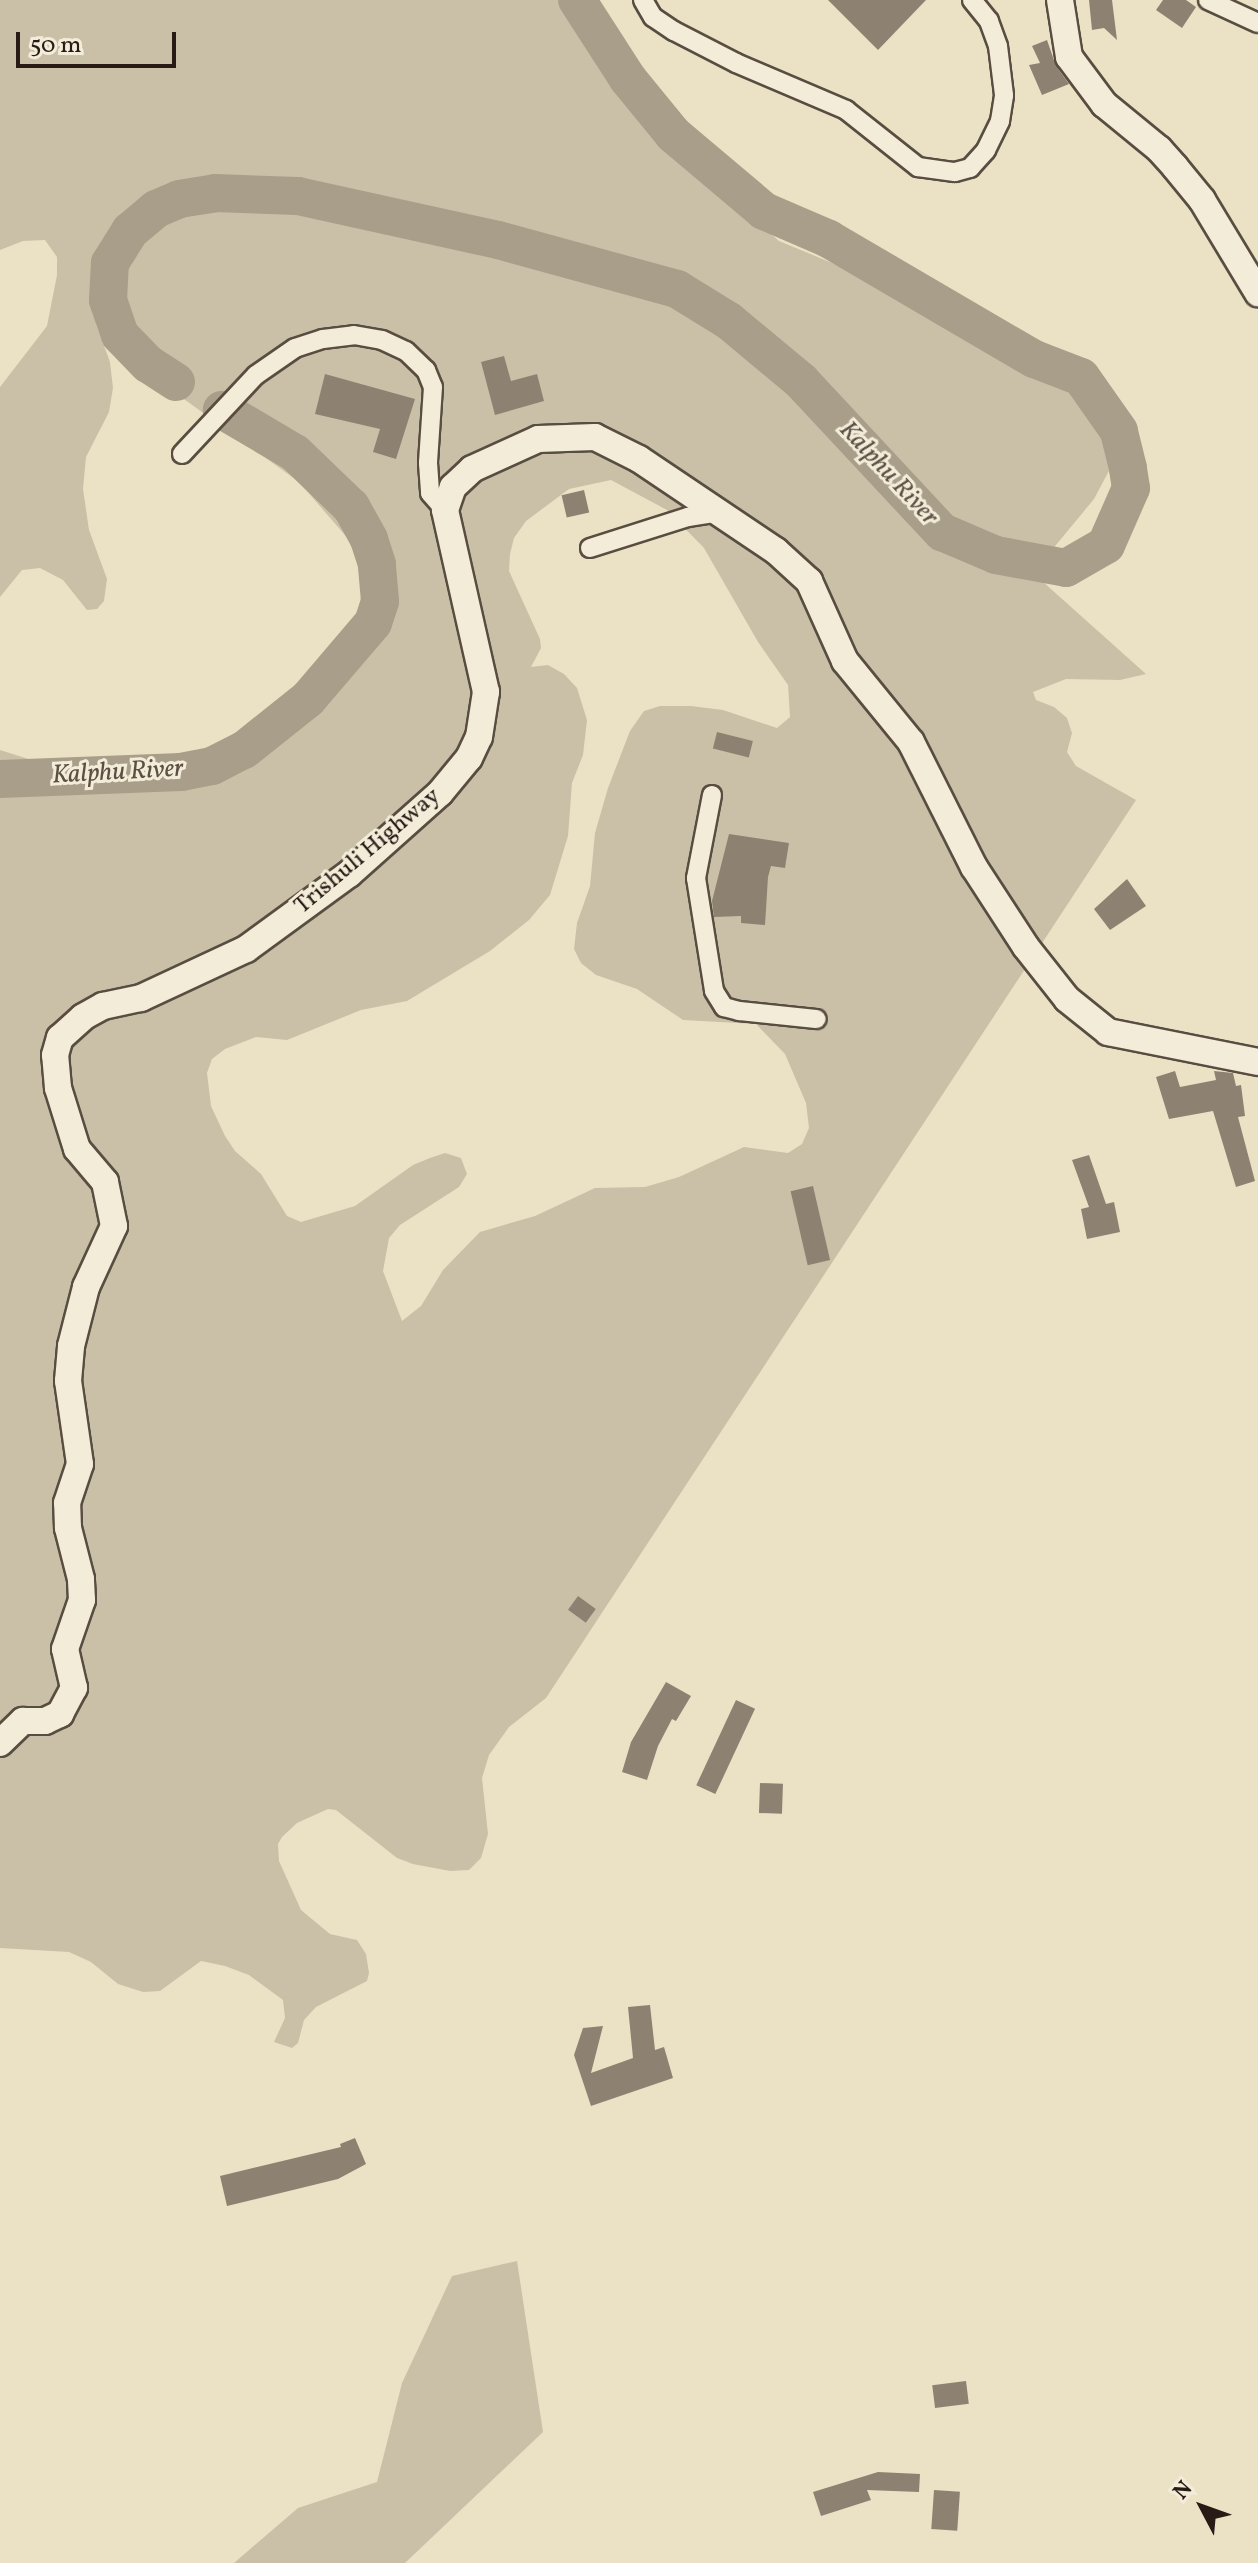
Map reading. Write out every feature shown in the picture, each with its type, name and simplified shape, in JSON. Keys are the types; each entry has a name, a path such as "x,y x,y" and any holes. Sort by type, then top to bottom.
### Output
{"street":[{"path":"643,0 653,17 674,31 736,63 846,110 918,167 955,172 970,168 986,150 1000,121 1004,95 998,46 989,21 972,0"},
{"path":"1208,0 1258,23"},
{"path":"1057,5 1069,57 1104,104 1159,149 1202,200 1258,293"},
{"path":"182,454 256,375 295,348 323,339 354,335 382,340 406,351 426,370 435,402 428,463 430,493 445,510 453,487 472,469 538,439 595,437 639,459 776,551 809,581 845,661 911,742 974,867 1026,947 1067,999 1108,1032 1258,1062"},
{"name":"Trishuli Highway","path":"0,1743 23,1721 45,1721 60,1714 74,1688 65,1649 82,1600 81,1579 68,1528 67,1503 80,1464 68,1381 71,1346 86,1287 114,1226 105,1182 77,1149 58,1088 55,1055 60,1038 103,1006 141,998 246,949 349,874 440,793 469,758 479,737 486,692 445,510"},
{"path":"590,548 688,517 720,512"},
{"path":"712,795 696,878 714,991 724,1007 817,1019"}],"shaded area":[{"path":"0,0 558,0 674,149 779,241 878,282 1085,402 1108,430 1111,467 1094,499 1051,551 1013,555 1146,674 1120,680 1066,679 1033,692 1036,700 1054,707 1067,718 1072,733 1067,752 1076,766 1136,800 546,1698 509,1727 489,1755 482,1778 488,1834 481,1858 469,1870 450,1871 413,1864 397,1858 336,1810 328,1809 297,1823 282,1837 278,1844 279,1861 301,1910 330,1934 357,1940 366,1954 369,1973 367,1981 316,2007 304,2020 298,2043 292,2048 274,2042 285,2018 283,2000 249,1975 225,1966 201,1961 160,1991 143,1992 118,1984 91,1962 69,1952 0,1948 0,750 38,762 94,769 178,757 222,743 255,727 298,690 348,635 366,608 371,586 366,566 357,549 299,482 145,371 96,324 110,362 113,388 109,412 86,457 83,489 89,530 107,579 104,601 97,609 87,610 63,580 40,568 22,570 0,597 0,387 47,326 57,275 57,257 45,240 23,241 0,250","holes":["611,480 667,510 704,548 758,642 788,685 790,717 777,728 723,710 660,706 644,711 630,731 608,788 595,833 590,886 577,923 574,949 581,963 596,975 637,989 683,1020 756,1024 785,1054 806,1103 809,1128 802,1144 788,1153 744,1147 679,1177 645,1187 595,1188 535,1216 480,1232 443,1270 421,1306 402,1321 383,1271 389,1238 400,1225 459,1187 467,1174 461,1158 445,1153 430,1158 413,1165 355,1206 301,1222 287,1216 261,1174 235,1151 225,1136 211,1106 207,1073 212,1059 225,1049 256,1037 287,1040 361,1010 407,1001 490,951 529,920 550,895 568,836 572,783 583,755 587,720 577,688 564,674 548,665 531,667 541,648 540,639 509,571 514,538 526,521 569,489"]},
{"path":"517,2261 543,2432 405,2563 234,2563 298,2508 377,2482 402,2383 452,2276"}],"building":[{"path":"828,0 926,0 878,50"},
{"path":"1089,0 1112,0 1117,40 1104,28 1092,30"},
{"path":"1163,0 1186,0 1196,7 1182,28 1156,10"},
{"path":"1047,40 1056,66 1069,84 1042,95 1029,65 1040,63 1032,46"},
{"path":"504,356 511,381 537,374 544,401 495,415 481,362"},
{"path":"325,374 415,399 396,459 373,452 380,429 315,414"},
{"path":"584,490 589,512 567,518 562,495"},
{"path":"717,732 753,741 749,757 713,748"},
{"path":"729,834 789,843 785,868 771,866 765,925 741,923 741,916 714,917 712,901"},
{"path":"1127,879 1146,906 1110,930 1094,909"},
{"path":"1175,1071 1180,1087 1216,1080 1214,1071 1233,1073 1236,1086 1241,1085 1245,1116 1238,1117 1255,1181 1236,1187 1213,1111 1169,1119 1156,1077"},
{"path":"1089,1155 1106,1204 1114,1202 1120,1232 1087,1239 1081,1209 1089,1207 1072,1160"},
{"path":"813,1186 830,1260 808,1265 791,1191"},
{"path":"578,1596 596,1609 586,1623 568,1610"},
{"path":"666,1682 691,1696 676,1721 672,1719 658,1746 647,1780 622,1772 631,1742"},
{"path":"736,1700 755,1709 715,1794 696,1785"},
{"path":"760,1783 783,1784 782,1814 759,1813"},
{"path":"650,2005 655,2050 664,2047 673,2078 591,2106 574,2055 583,2028 603,2026 591,2073 633,2058 628,2007"},
{"path":"355,2138 366,2164 338,2179 227,2206 220,2176 341,2147 340,2144"},
{"path":"966,2381 969,2404 935,2408 932,2385"},
{"path":"878,2472 920,2474 919,2492 867,2490 871,2500 821,2516 813,2492"},
{"path":"934,2490 960,2492 957,2531 931,2529"}],"waterway":[{"name":"Kalphu River","path":"176,382 148,364 120,335 108,300 110,263 130,231 156,209 179,199 215,193 298,196 498,240 677,289 729,321 801,381 942,532 996,555 1066,568 1106,545 1131,488 1119,431 1081,377 1034,359 829,239 764,211 673,134 628,79 577,0"},
{"name":"Kalphu River","path":"0,779 181,772 212,766 244,750 308,699 373,623 380,601 377,564 369,539 351,507 295,453 222,410"}]}
